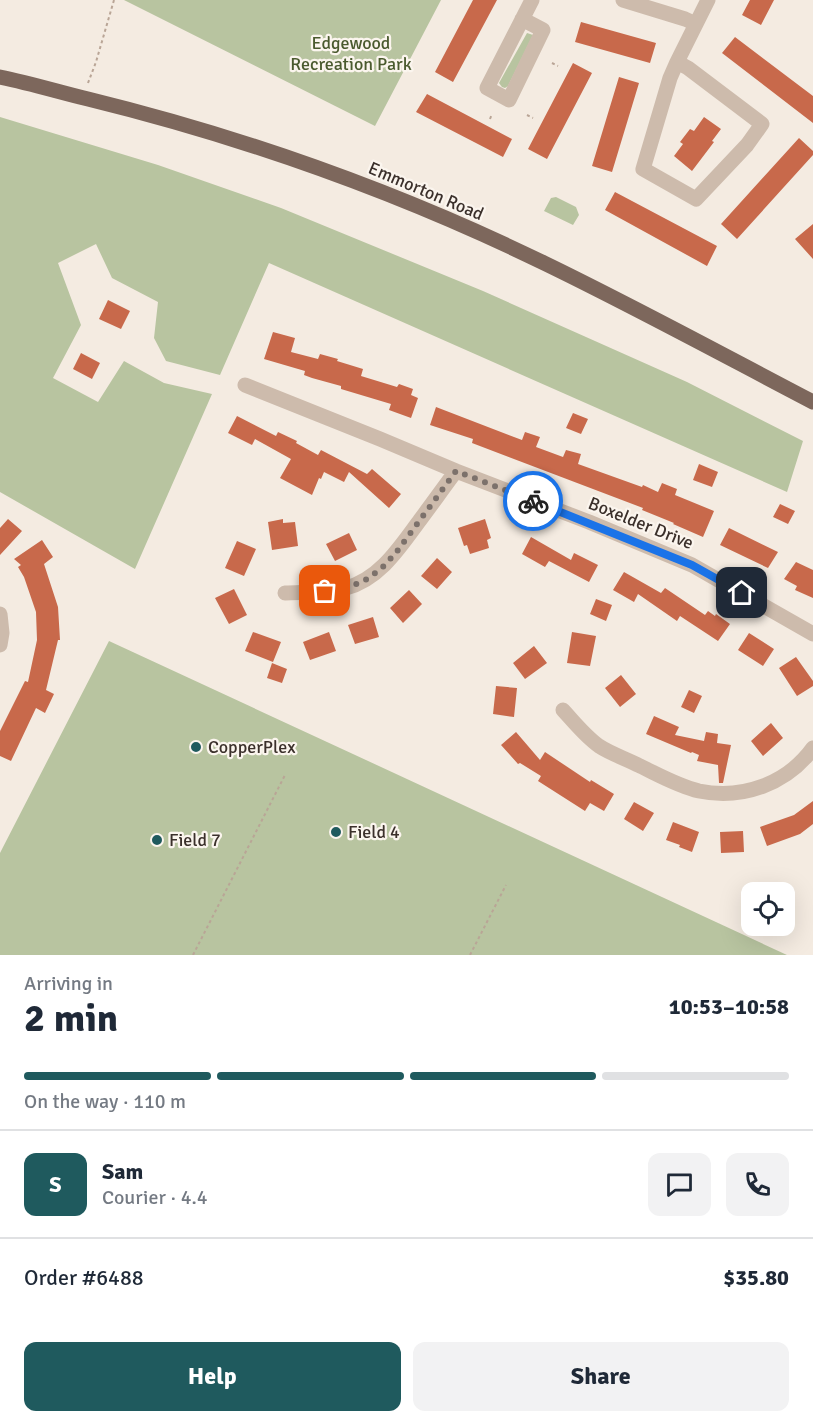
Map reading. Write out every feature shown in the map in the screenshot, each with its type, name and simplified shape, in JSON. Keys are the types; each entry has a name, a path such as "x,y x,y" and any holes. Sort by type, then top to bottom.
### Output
{"main road":[{"name":"Emmorton Road","path":"0,77 205,130 334,174 417,207 542,262 813,402"}],"street":[{"path":"522,19 543,30 509,100 487,88 522,19 532,0"},
{"path":"623,0 696,24"},
{"path":"676,62 688,68 762,124 747,145 696,199 643,169 676,62 708,0"},
{"name":"Boxelder Drive","path":"245,385 692,565 813,634"},
{"path":"285,593 348,588 369,578 398,550 456,471"},
{"path":"0,614 2,633 0,645"},
{"path":"563,710 599,746 678,784 699,791 721,794 748,791 770,784 790,772 813,748"}],"path":[{"path":"83,98 114,0"},
{"path":"552,63 558,66"},
{"path":"490,119 492,114"},
{"path":"527,115 533,118"},
{"path":"193,955 285,775"},
{"path":"470,955 506,885"}],"green space":[{"name":"Edgewood Recreation Park","path":"124,0 441,0 375,126"},
{"path":"527,33 533,35 508,86 502,87 499,83"},
{"path":"0,117 158,165 281,208 483,291 687,382 803,441 787,492 269,263 220,375 166,361 154,338 158,302 112,278 96,244 58,263 81,325 53,378 98,402 124,361 164,383 212,394 135,569 0,492"},
{"path":"556,197 576,207 579,215 573,225 544,211 551,198"},
{"name":"CopperPlex","path":"109,641 741,934 741,936 746,936 787,955 0,955 0,853"}],"building":[{"path":"473,0 497,0 453,82 435,72"},
{"path":"750,0 774,0 761,25 742,15"},
{"path":"581,22 656,43 650,63 575,42"},
{"path":"735,37 813,96 813,123 722,53"},
{"path":"573,63 592,73 547,159 528,149"},
{"path":"619,77 639,83 612,172 592,166"},
{"path":"427,94 512,139 503,157 416,112"},
{"path":"704,117 721,129 692,171 674,156 683,144 680,142 690,129 694,131"},
{"path":"799,138 813,151 813,155 737,239 721,224"},
{"path":"615,192 717,246 707,266 605,210"},
{"path":"813,224 813,259 795,239"},
{"path":"108,300 130,311 121,329 99,319"},
{"path":"273,332 295,338 291,352 318,359 320,354 338,359 337,361 363,369 361,376 397,387 399,384 413,389 411,395 418,398 411,418 389,410 391,404 341,389 341,386 304,375 305,371 264,359"},
{"path":"81,353 100,363 92,379 73,369"},
{"path":"436,407 522,440 525,432 540,437 536,447 563,457 566,450 581,454 578,464 642,487 643,485 658,492 662,483 677,489 675,495 714,511 703,537 642,510 643,508 472,443 473,439 430,425"},
{"path":"573,413 588,419 581,434 566,428"},
{"path":"237,416 276,436 278,432 297,441 296,443 318,455 321,450 367,474 372,469 401,494 389,508 349,472 344,482 324,472 312,495 280,478 291,459 255,439 252,445 228,433"},
{"path":"699,464 718,472 712,487 693,480"},
{"path":"780,504 795,511 788,524 773,517"},
{"path":"8,519 22,531 0,555 0,528"},
{"path":"283,519 283,523 295,522 298,546 272,550 268,522"},
{"path":"485,519 491,538 487,540 489,548 470,554 467,545 464,546 458,528"},
{"path":"729,528 778,552 768,568 720,545"},
{"path":"349,533 357,550 335,561 326,544"},
{"path":"531,537 571,560 574,553 598,565 589,582 549,561 545,567 522,554"},
{"path":"42,540 53,557 44,564 58,607 60,640 58,640 46,690 54,694 45,713 36,708 11,761 0,756 0,731 25,681 28,682 37,640 36,612 24,577 18,567 21,565 14,559"},
{"path":"237,541 256,549 244,576 225,568"},
{"path":"437,558 452,572 437,589 421,576"},
{"path":"796,562 813,570 813,598 795,590 797,586 784,579"},
{"path":"624,572 661,593 665,588 705,615 708,611 730,624 718,641 680,616 677,621 638,594 634,602 613,590"},
{"path":"234,589 247,615 229,624 215,598"},
{"path":"409,590 422,604 403,623 390,608"},
{"path":"596,599 612,605 606,621 590,614"},
{"path":"373,617 379,637 355,644 348,625"},
{"path":"253,632 281,642 273,662 245,651"},
{"path":"329,632 336,651 310,660 303,642"},
{"path":"572,632 596,636 590,666 567,663"},
{"path":"749,633 774,649 763,666 738,650"},
{"path":"534,646 547,663 525,679 513,663"},
{"path":"796,657 813,681 813,686 797,696 779,668"},
{"path":"272,663 287,669 282,683 267,678"},
{"path":"621,675 636,694 620,707 605,688"},
{"path":"496,686 517,688 514,717 493,714"},
{"path":"689,690 702,696 694,713 681,707"},
{"path":"654,716 679,727 675,735 704,741 706,732 718,734 717,743 731,745 723,783 719,783 718,765 697,761 699,755 646,734"},
{"path":"771,723 783,738 763,756 751,741"},
{"path":"516,732 540,760 545,752 590,782 591,780 614,794 604,811 590,803 585,811 538,781 541,776 520,763 518,764 501,745"},
{"path":"813,801 813,824 800,834 767,846 760,827 794,815"},
{"path":"634,802 654,813 643,831 624,819"},
{"path":"673,822 699,832 692,852 666,840"},
{"path":"743,831 744,852 721,853 720,832"}],"way so far":[{"path":"325,591 348,588 369,578 385,565 456,471 533,501"}],"place":[{"name":"CopperPlex","path":"196,747"},
{"name":"Field 4","path":"336,832"},
{"name":"Field 7","path":"157,840"}],"route":[{"path":"533,501 692,565 742,593"}]}
